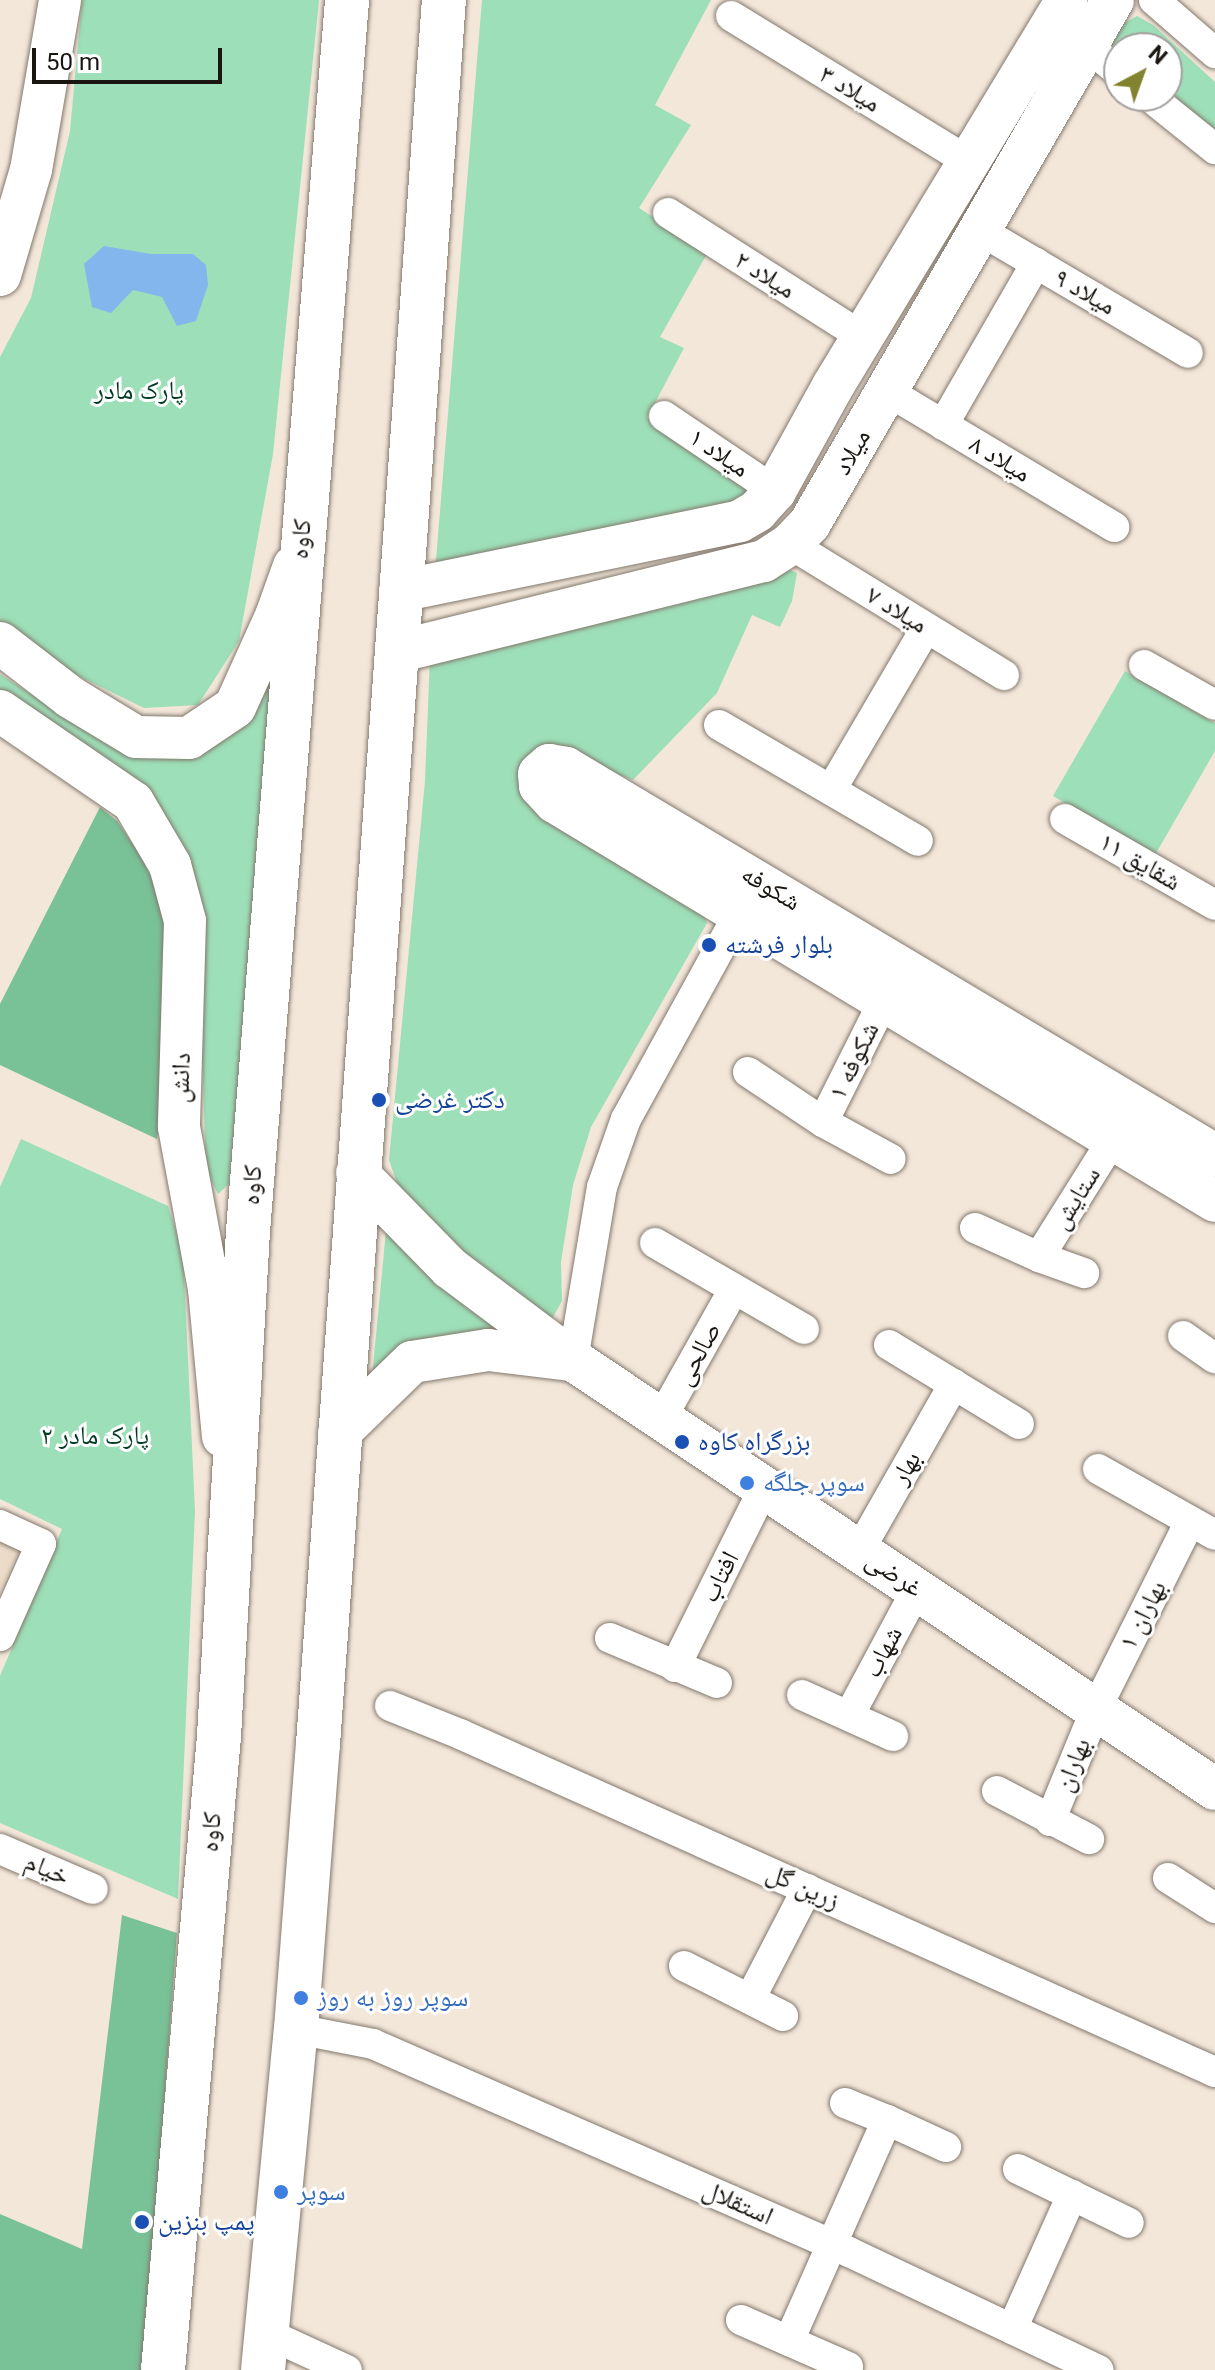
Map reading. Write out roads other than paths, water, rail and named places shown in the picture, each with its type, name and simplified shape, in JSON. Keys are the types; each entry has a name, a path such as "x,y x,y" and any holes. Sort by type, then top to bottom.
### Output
{"main road":[{"name":"کاوه","path":"163,2370 219,1736 248,1231 300,546 347,0"},
{"path":"264,2352 296,2029 444,0"}],"street":[{"path":"0,275 31,170 60,0"},
{"name":"میلاد","path":"396,652 764,561 790,544 810,523 1113,0"},
{"path":"1154,0 1215,53"},
{"name":"میلاد","path":"400,591 740,521 757,511 775,491 976,150 1052,6"},
{"name":"میلاد ۳","path":"731,16 976,150"},
{"path":"1087,46 1103,59"},
{"path":"0,189 42,102"},
{"path":"1169,112 1215,149"},
{"path":"976,150 1021,163"},
{"name":"میلاد ۲","path":"668,213 863,337"},
{"name":"میلاد ۹","path":"981,231 1188,353"},
{"path":"943,425 1036,263"},
{"name":"میلاد ۸","path":"887,391 1114,527"},
{"name":"میلاد ۱","path":"664,416 775,491"},
{"name":"میلاد ۷","path":"790,544 1004,675"},
{"path":"0,643 70,697 136,737 189,738 235,707 276,616 300,546"},
{"path":"460,580 453,588 448,609 451,619 465,635"},
{"path":"831,790 926,628"},
{"path":"1144,665 1215,705"},
{"name":"دانش","path":"0,711 133,802 170,865 185,921 179,1127 209,1289 231,1524"},
{"path":"719,725 918,841"},
{"name":"شقایق ۱۱","path":"1065,819 1215,905"},
{"name":"شکوفه","path":"749,896 884,1000 1215,1201"},
{"name":"شکوفه","path":"749,896 1215,1155"},
{"name":"شکوفه","path":"573,1360 602,1187 626,1119 749,896"},
{"name":"شکوفه ۱","path":"823,1122 884,1000"},
{"path":"748,1072 823,1122 891,1159"},
{"name":"ستایش","path":"1039,1257 1113,1139"},
{"name":"غرضی","path":"357,1173 450,1268 573,1360 1215,1789"},
{"path":"975,1228 1084,1273"},
{"path":"655,1243 804,1329"},
{"name":"صالحی","path":"661,1419 734,1289"},
{"path":"1183,1336 1215,1358"},
{"path":"889,1345 1019,1424"},
{"path":"339,1433 412,1362 488,1350 573,1360"},
{"name":"بهار","path":"859,1551 954,1384"},
{"path":"1098,1469 1202,1528"},
{"name":"افتاب","path":"675,1667 764,1488"},
{"path":"0,1525 41,1544 0,1636"},
{"name":"بهاران ۱","path":"1096,1709 1202,1528"},
{"name":"شهاب","path":"850,1714 917,1589"},
{"path":"610,1638 717,1683"},
{"path":"802,1695 893,1736"},
{"name":"زرین گل","path":"390,1706 460,1734 1215,2072"},
{"name":"بهاران","path":"1050,1821 1096,1709"},
{"path":"997,1791 1089,1839"},
{"name":"خیام","path":"0,1849 93,1889"},
{"path":"1168,1878 1215,1908"},
{"path":"750,1999 807,1889"},
{"path":"684,1966 783,2016"},
{"name":"استقلال","path":"296,2029 373,2044 831,2244 1099,2370"},
{"path":"845,2103 946,2147"},
{"path":"789,2341 887,2120"},
{"path":"1018,2169 1129,2223"},
{"path":"1012,2329 1072,2195"},
{"path":"741,2320 848,2367"},
{"path":"264,2352 347,2370"}],"water":[{"path":"104,246 151,254 193,254 206,265 208,285 196,321 177,326 162,297 133,290 111,313 92,307 84,264"}],"place":[{"name":"بلوار فرشته","path":"709,945"},
{"name":"دکتر غرضی","path":"379,1100"},
{"name":"بزرگراه کاوه","path":"682,1442"},
{"name":"سوپر جلگه","path":"747,1483"},
{"name":"سوپر روز به روز","path":"301,1998"},
{"name":"سوپر","path":"281,2192"},
{"name":"پمپ بنزین","path":"142,2222"}],"park label":[{"name":"پارک مادر","path":"139,391"},
{"name":"پارک مادر ۲","path":"95,1436"}]}
